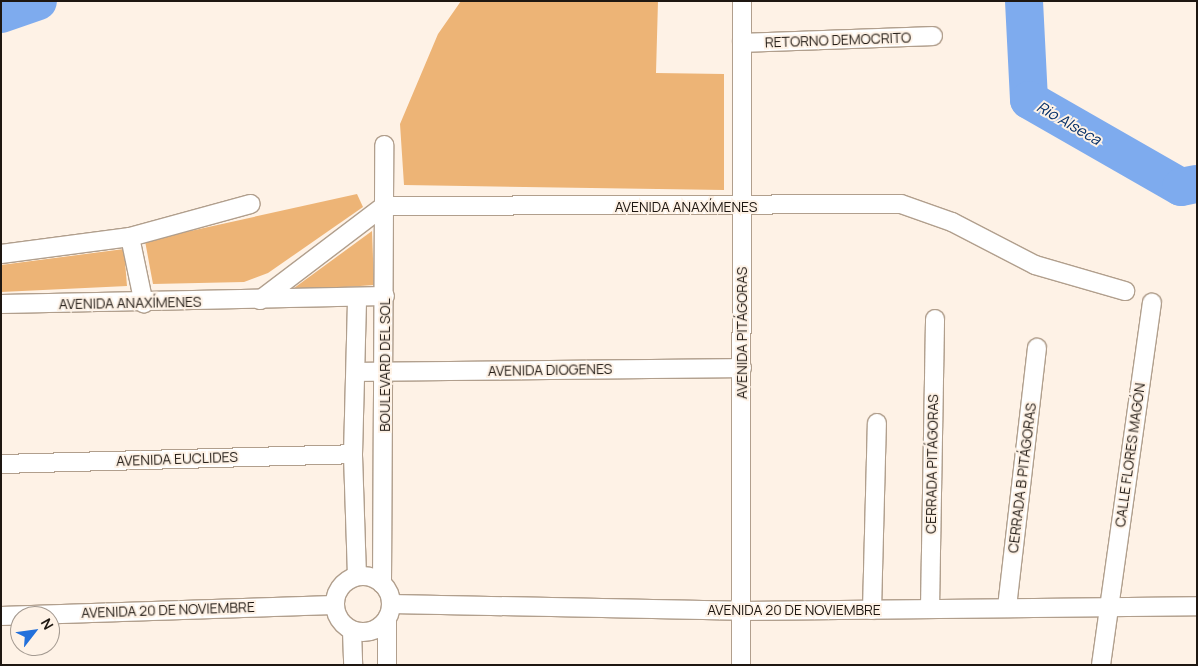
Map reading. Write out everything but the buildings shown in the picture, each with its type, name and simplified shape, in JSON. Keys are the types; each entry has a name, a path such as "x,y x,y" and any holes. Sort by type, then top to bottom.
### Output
{"street":[{"name":"AVENIDA PITÁGORAS","path":"741,665 742,1"},
{"name":"RETORNO DEMOCRITO","path":"742,44 933,36"},
{"name":"BOULEVARD DEL SOL","path":"382,584 386,373 384,145"},
{"path":"1,254 130,237 251,204"},
{"name":"AVENIDA ANAXÍMENES","path":"384,206 742,207 901,204 952,222 1035,265 1125,291"},
{"path":"260,300 384,206"},
{"path":"130,237 144,304"},
{"name":"AVENIDA ANAXÍMENES","path":"1,304 144,304 385,296"},
{"name":"BOULEVARD DEL SOL","path":"357,576 353,454 358,372 358,297"},
{"name":"CALLE FLORES MAGÓN","path":"1101,665 1152,303"},
{"name":"CERRADA PITÁGORAS","path":"930,608 935,319"},
{"name":"CERRADA B PITÁGORAS","path":"1008,607 1037,348"},
{"name":"AVENIDA DIOGENES","path":"358,372 742,368"},
{"path":"872,610 877,423"},
{"name":"AVENIDA EUCLIDES","path":"1,464 353,454"},
{"path":"387,665 389,612 382,584 357,576 343,583 334,605 340,620 352,631 372,631 389,612"},
{"name":"AVENIDA 20 DE NOVIEMBRE","path":"1,616 334,605"},
{"name":"AVENIDA 20 DE NOVIEMBRE","path":"389,612 742,611 1197,606"},
{"path":"352,631 353,665"}],"shaded area":[{"path":"461,1 658,1 656,73 724,74 724,190 404,185 400,124 438,34"},
{"path":"357,194 363,207 268,273 244,282 153,284 145,241"},
{"path":"372,231 374,285 290,291"},
{"path":"124,249 127,286 1,292 1,265"}],"waterway":[{"name":"Rio Alseca","path":"1,14 38,1"},
{"name":"Rio Alseca","path":"1024,1 1029,100 1181,187 1197,184"}]}
